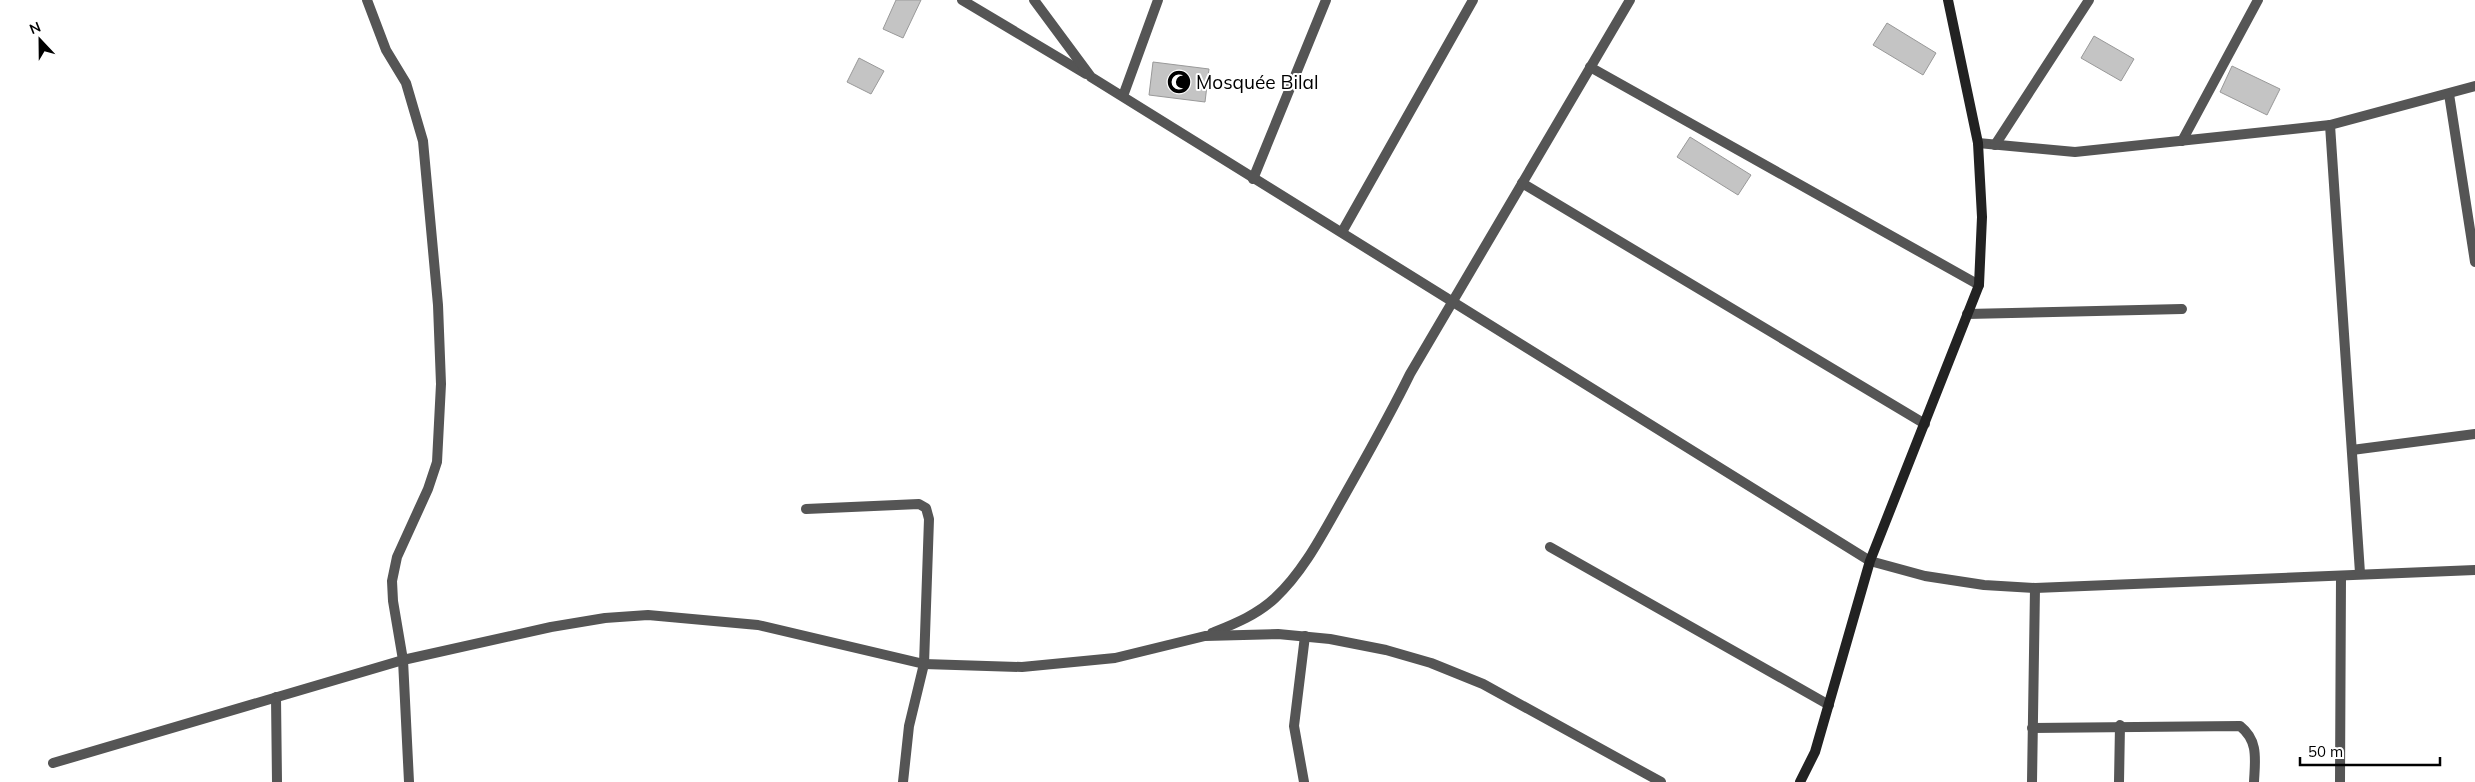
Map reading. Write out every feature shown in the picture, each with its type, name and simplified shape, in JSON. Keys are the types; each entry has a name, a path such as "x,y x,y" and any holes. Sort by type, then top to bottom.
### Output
{"main road":[{"path":"1800,782 1814,752 1829,705 1870,561 1979,285 1982,217 1978,143 1948,0"}],"street":[{"path":"367,0 386,50 406,83 423,141 438,305 440,384 436,462 428,490 393,568 393,600 403,660 409,782"},
{"path":"962,0 1123,96 1253,179 1342,232 1452,303 1870,561 1925,576 1984,585 2035,588 2341,576 2360,573 2475,570"},
{"path":"1034,0 1091,77"},
{"path":"1123,96 1158,0"},
{"path":"1253,179 1326,0"},
{"path":"1342,232 1473,0"},
{"path":"53,763 403,660 551,627 605,618 648,615 758,625 924,664 1022,667 1079,663 1114,658 1204,636 1260,610 1294,577 1318,541 1387,422 1410,374 1630,0"},
{"path":"1995,145 2089,0"},
{"path":"2182,141 2258,0"},
{"path":"1590,67 1979,285"},
{"path":"1978,143 2075,152 2330,125 2475,86"},
{"path":"2449,94 2473,226 2475,262"},
{"path":"2330,125 2360,573"},
{"path":"1522,183 1925,424"},
{"path":"1967,314 2182,309"},
{"path":"2352,450 2475,434"},
{"path":"806,509 919,504 926,508 930,519 924,664 909,726 904,782"},
{"path":"1550,546 1829,705"},
{"path":"2340,782 2341,576"},
{"path":"2032,782 2035,588"},
{"path":"1204,636 1254,634 1330,638 1386,650 1431,663 1474,680 1661,782"},
{"path":"1304,782 1294,726 1305,636"},
{"path":"276,697 277,782"},
{"path":"2032,728 2120,725 2240,726 2248,732 2255,743 2254,782"},
{"path":"2119,782 2120,725"}],"building":[{"path":"896,0 921,0 903,38 883,29"},
{"path":"1887,23 1936,53 1923,75 1873,45"},
{"path":"2094,36 2134,59 2121,81 2081,58"},
{"path":"859,58 884,71 871,94 847,82"},
{"name":"Mosquée Bilal","path":"1153,62 1209,69 1205,102 1149,95"},
{"path":"2232,66 2280,89 2267,115 2220,92"},
{"path":"1690,137 1751,175 1738,195 1677,157"}],"place":[{"name":"Mosquée Bilal","path":"1179,82"}]}
